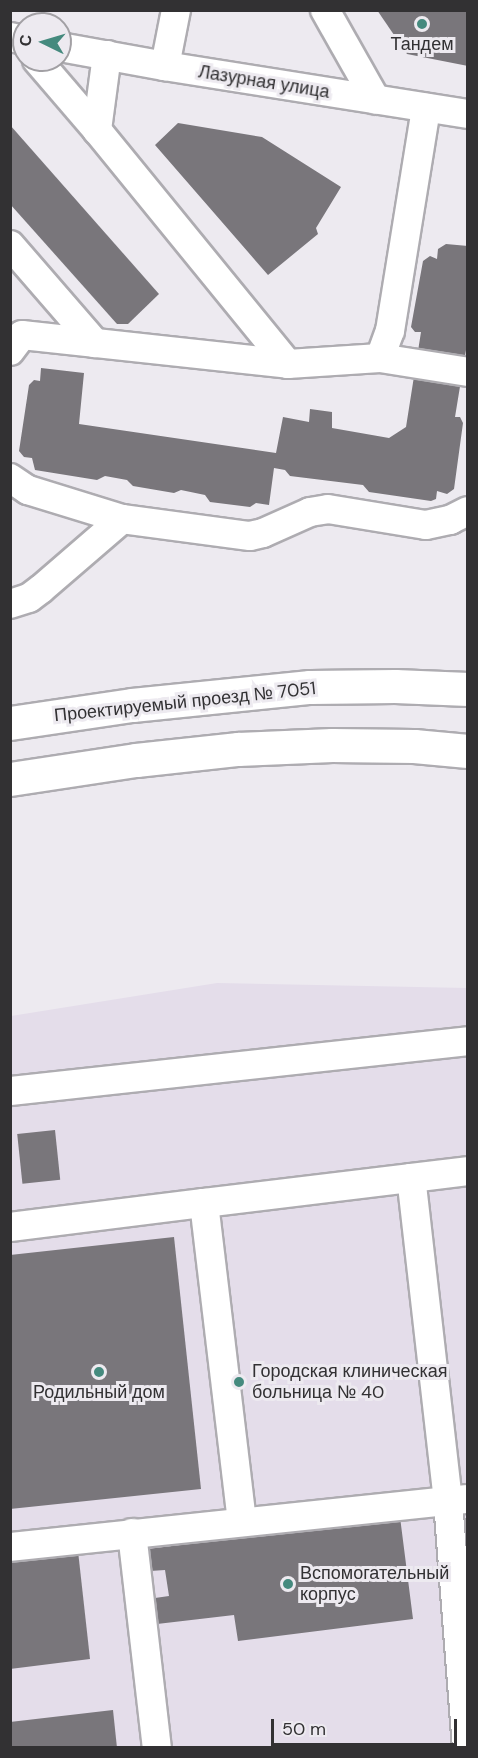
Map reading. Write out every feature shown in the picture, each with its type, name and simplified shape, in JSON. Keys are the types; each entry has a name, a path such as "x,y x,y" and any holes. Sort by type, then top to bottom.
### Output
{"main road":[{"name":"Проектируемый проезд № 7051","path":"10,723 132,705 310,687 395,686 468,689"},
{"path":"10,779 136,760 238,749 332,745 414,746 468,751"}],"street":[{"path":"165,66 176,10"},
{"path":"325,10 376,100"},
{"name":"Лазурная улица","path":"72,48 165,66 468,114"},
{"path":"97,130 107,55"},
{"path":"47,72 288,364"},
{"path":"380,358 390,331 426,108"},
{"path":"10,244 95,343"},
{"path":"14,340 95,343 288,364 380,358 468,372"},
{"path":"10,478 28,490 122,519 250,536 263,533 310,512 328,509 426,525 450,520 468,511"},
{"path":"10,604 29,598 41,589 122,519"},
{"path":"10,1091 468,1041"},
{"path":"10,1227 468,1171"},
{"path":"411,1178 462,1517 467,1748"},
{"path":"204,1203 242,1520"},
{"path":"10,1546 242,1520 462,1517"},
{"path":"132,1533 157,1748"}],"shaded area":[{"name":"Городская клиническая больница № 40","path":"217,983 467,988 467,1747 11,1748 11,1016"}],"building":[{"path":"377,10 468,10 468,66 407,54"},
{"path":"178,123 262,137 341,187 316,228 318,234 268,275 155,145"},
{"path":"10,125 159,294 128,324 117,324 10,204"},
{"path":"446,244 468,246 466,350 455,417 460,417 463,423 454,489 447,494 437,491 436,499 431,501 369,492 363,485 290,476 285,470 274,468 269,505 256,503 250,507 210,502 205,495 181,490 174,493 133,486 127,480 105,476 97,480 35,470 32,458 24,457 19,451 29,385 34,380 40,381 41,368 84,373 79,424 276,453 283,417 309,422 310,409 332,412 332,428 389,438 406,427 421,332 415,332 411,327 423,261 430,256 437,259 438,249"},
{"path":"55,1130 60,1180 22,1184 17,1134"},
{"name":"Родильный дом","path":"174,1237 201,1489 10,1509 10,1255"},
{"name":"Вспомогательный корпус","path":"400,1517 413,1619 238,1641 234,1615 157,1624 155,1598 169,1596 165,1570 150,1571 148,1549"},
{"path":"78,1551 90,1659 10,1669 10,1559"},
{"path":"113,1710 117,1748 10,1748 10,1722"}],"place":[{"name":"Тандем","path":"422,24"},
{"name":"Родильный дом","path":"99,1372"},
{"name":"Городская клиническая больница № 40","path":"239,1382"},
{"name":"Вспомогательный корпус","path":"288,1584"}]}
